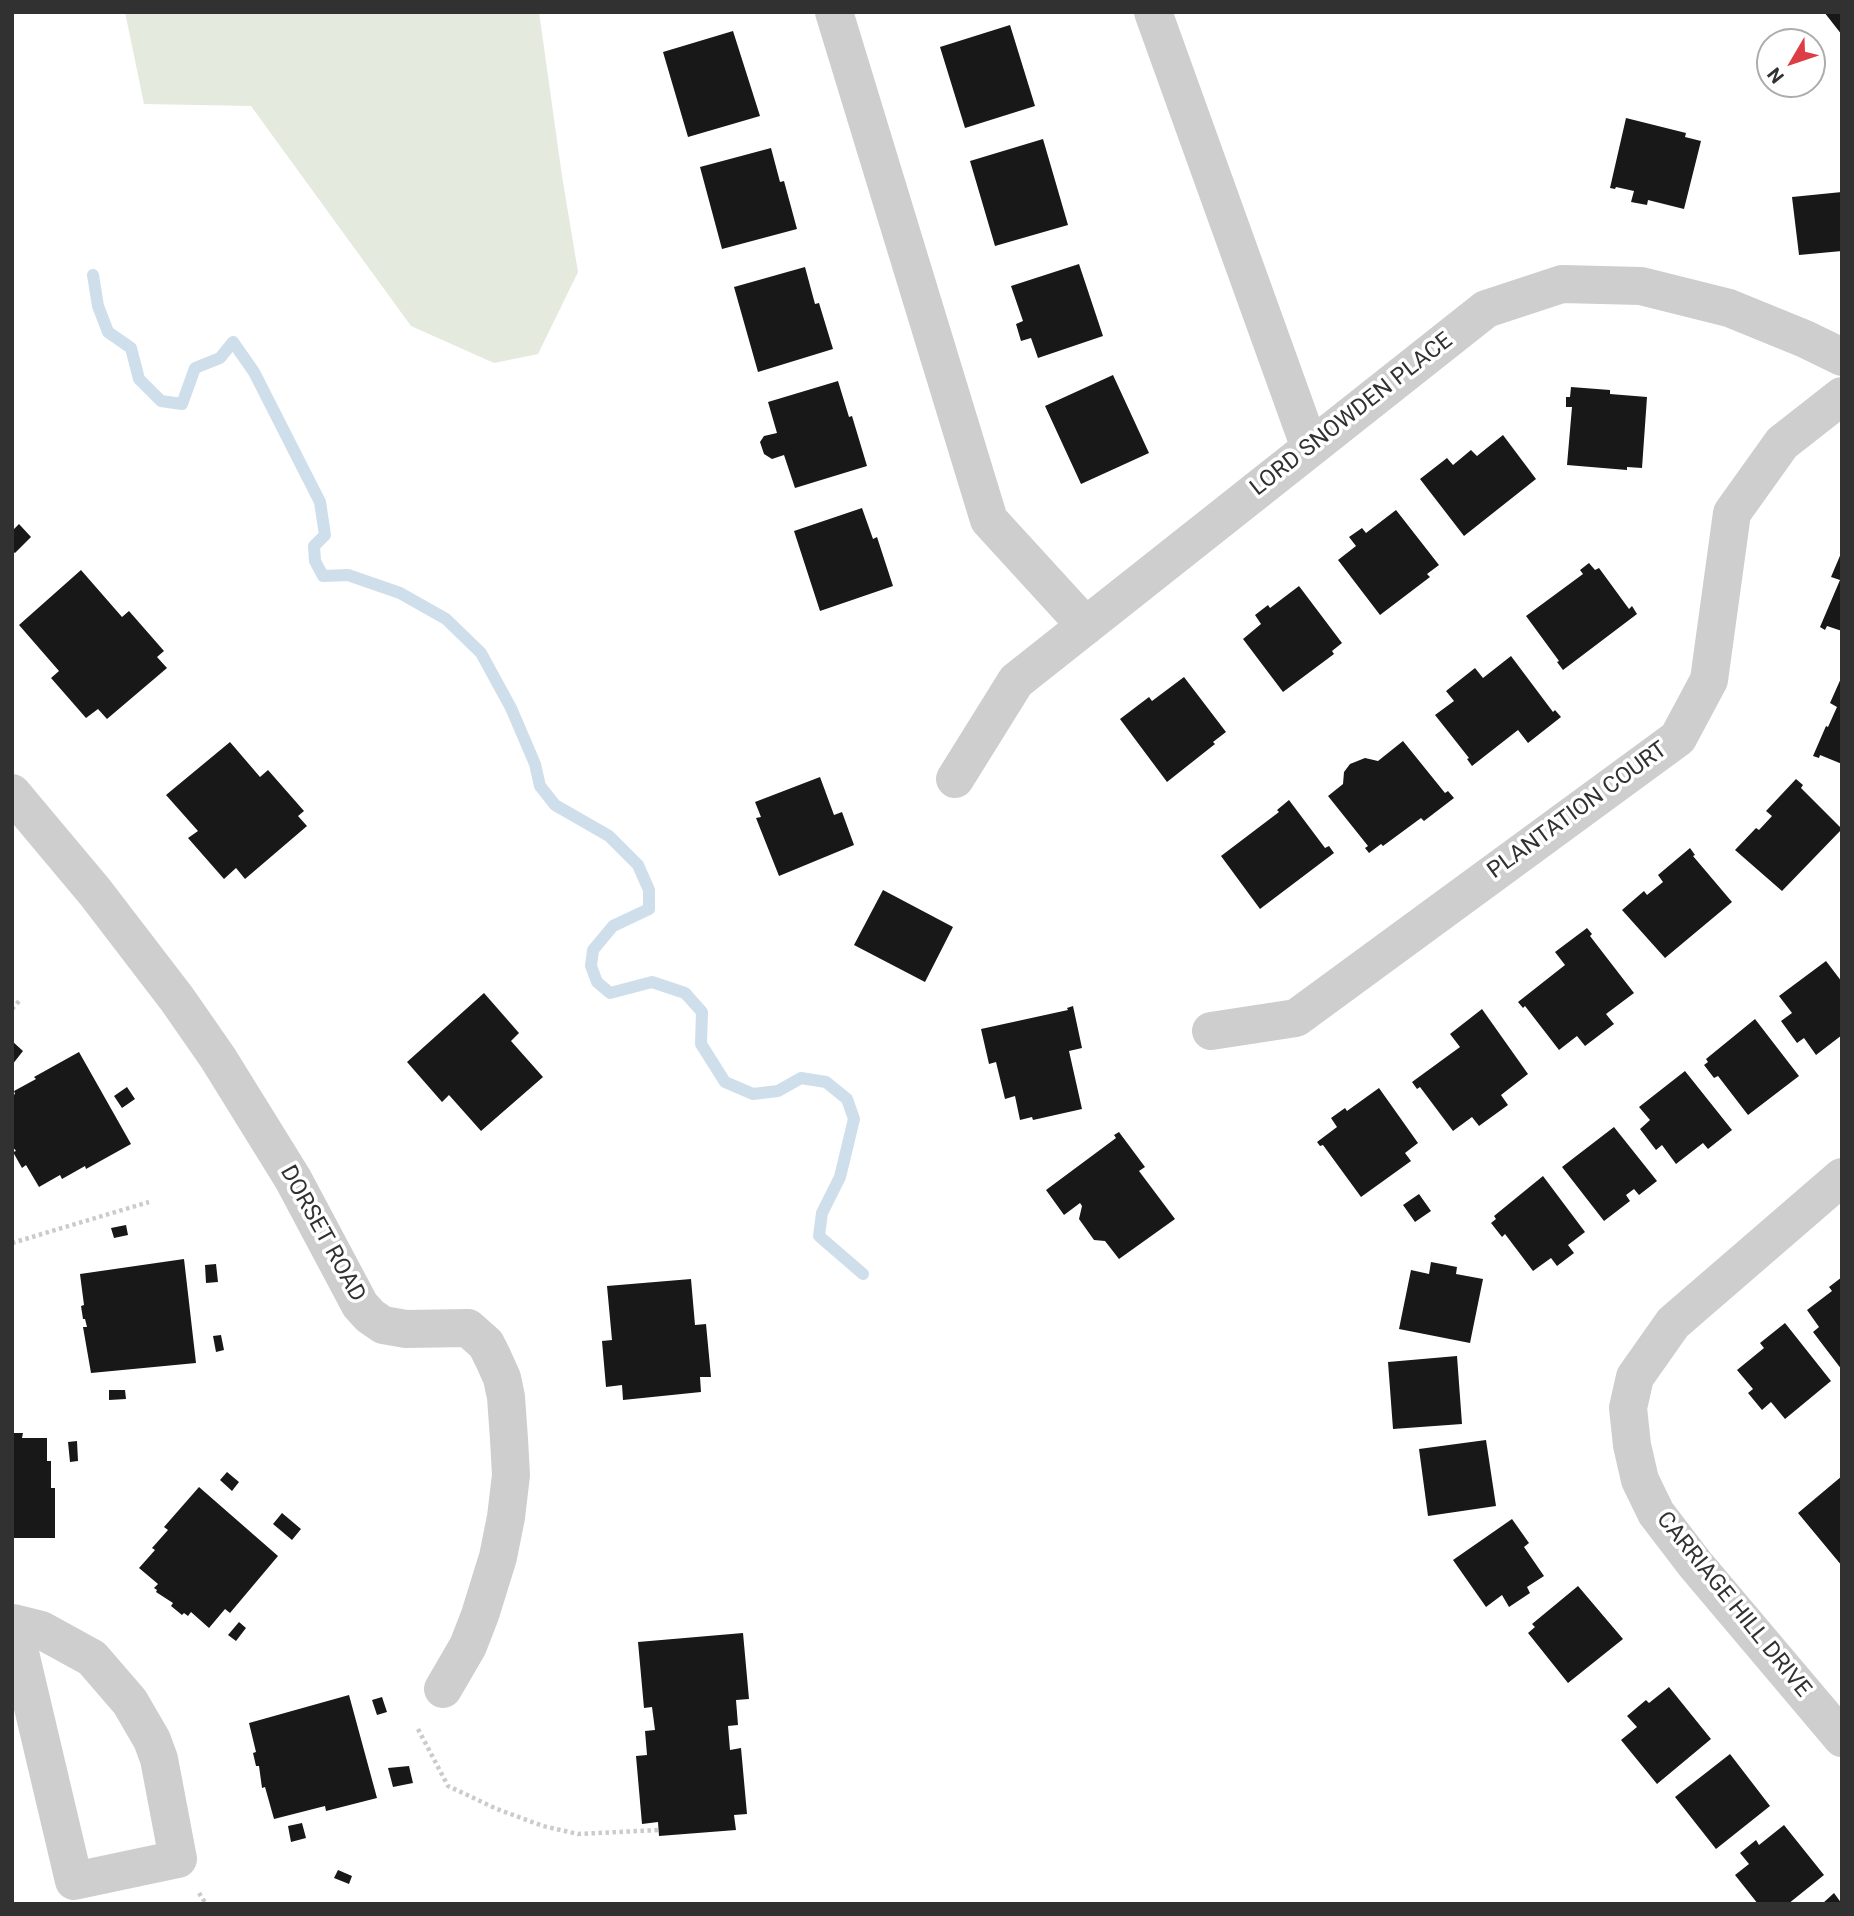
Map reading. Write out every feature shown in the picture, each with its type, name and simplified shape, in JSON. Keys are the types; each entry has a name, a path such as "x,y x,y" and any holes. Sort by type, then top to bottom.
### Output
{"street":[{"path":"834,12 989,520 1086,626"},
{"path":"1153,12 1310,448"},
{"name":"LORD SNOWDEN PLACE","path":"956,779 1016,681 1486,309 1562,285 1641,286 1729,308 1842,357"},
{"name":"PLANTATION COURT","path":"1211,1031 1296,1018 1678,738 1709,680 1732,513 1782,443 1842,396"},
{"name":"DORSET ROAD","path":"12,793 95,892 177,999 218,1058 293,1179 360,1304 370,1316 383,1325 406,1329 468,1328 486,1345 494,1358 506,1397 511,1475 506,1517 498,1557 480,1615 468,1646 443,1689"},
{"name":"CARRIAGE HILL DRIVE","path":"1842,1177 1673,1323 1635,1377 1628,1408 1632,1445 1640,1480 1656,1513 1695,1564 1842,1738"},
{"path":"13,1623 41,1630 92,1658 130,1702 152,1740 159,1759 178,1859 74,1881 13,1623"}],"path":[{"path":"12,1009 20,1000"},
{"path":"12,1243 149,1202"},
{"path":"418,1729 448,1786 497,1809 543,1826 578,1834 659,1830"}],"shaded area":[{"path":"125,12 539,12 578,272 538,354 494,363 411,326 251,106 144,104"}],"building":[{"path":"1824,12 1842,12 1842,35"},
{"path":"1010,25 1035,106 965,128 940,47"},
{"path":"733,31 760,116 688,137 663,52"},
{"path":"1626,118 1686,133 1685,137 1701,141 1684,209 1648,200 1647,205 1631,202 1634,191 1610,188"},
{"path":"1043,139 1068,225 995,246 970,161"},
{"path":"771,148 780,182 784,181 797,229 722,249 700,167"},
{"path":"1842,192 1842,251 1799,255 1792,197"},
{"path":"1079,264 1103,336 1038,358 1031,338 1021,341 1016,324 1023,321 1011,286"},
{"path":"805,267 815,304 819,303 833,349 758,372 734,287"},
{"path":"1113,375 1149,453 1081,484 1045,406"},
{"path":"838,381 867,466 795,488 784,455 772,459 764,454 760,442 764,436 777,433 768,402"},
{"path":"1571,387 1610,390 1610,394 1647,397 1642,468 1627,467 1627,470 1567,465 1572,407 1566,407 1566,397 1570,397"},
{"path":"1503,435 1536,479 1464,536 1420,479 1447,458 1453,465 1471,450 1477,456"},
{"path":"862,508 873,539 877,537 893,586 820,611 794,531"},
{"path":"1396,510 1439,565 1427,574 1430,577 1380,615 1338,560 1356,546 1349,537 1362,528 1366,533"},
{"path":"19,524 31,537 15,553 12,551 12,531"},
{"path":"1842,551 1842,631 1827,626 1825,630 1820,627 1840,580 1831,577"},
{"path":"1589,563 1595,570 1599,568 1629,609 1632,606 1637,614 1563,670 1526,616 1583,574 1580,570"},
{"path":"81,570 122,617 129,611 164,651 157,657 167,668 107,719 98,709 86,718 51,678 59,671 19,625"},
{"path":"1299,586 1342,643 1332,651 1334,654 1283,692 1243,639 1261,624 1255,615 1268,605 1270,608"},
{"path":"1511,656 1553,712 1555,710 1561,717 1528,743 1518,730 1472,766 1467,759 1469,758 1435,715 1454,701 1446,691 1475,668 1483,678"},
{"path":"1842,676 1842,764 1820,755 1819,758 1813,756 1837,707 1830,703"},
{"path":"1184,677 1226,732 1167,782 1120,719 1149,697 1152,701"},
{"path":"1403,741 1445,793 1448,791 1454,798 1424,821 1421,818 1369,853 1365,848 1368,846 1328,796 1343,784 1344,772 1350,764 1365,758 1378,761"},
{"path":"230,742 260,777 268,770 304,811 298,816 307,826 245,879 236,868 224,879 188,838 198,831 166,795"},
{"path":"820,777 834,815 842,812 854,845 779,876 756,818 761,817 755,802"},
{"path":"1796,779 1803,785 1801,788 1842,829 1782,891 1735,850 1772,816 1766,811"},
{"path":"1289,800 1325,848 1329,846 1334,853 1260,909 1221,856 1279,812 1277,810"},
{"path":"1690,848 1695,855 1693,856 1732,902 1665,958 1622,910 1644,891 1647,895 1663,882 1658,875"},
{"path":"883,890 953,927 925,982 854,945"},
{"path":"1587,928 1592,934 1590,936 1634,993 1606,1014 1614,1024 1585,1046 1577,1036 1559,1050 1525,1006 1523,1008 1518,1002 1565,965 1555,952"},
{"path":"1826,961 1842,982 1842,1035 1816,1055 1804,1038 1797,1043 1781,1021 1792,1013 1779,996"},
{"path":"484,993 519,1033 511,1041 543,1077 481,1131 449,1095 442,1102 407,1062"},
{"path":"1073,1006 1082,1048 1069,1051 1082,1109 1033,1120 1032,1117 1020,1120 1015,1096 1005,1099 996,1062 989,1064 981,1029 1068,1010 1067,1008"},
{"path":"1482,1009 1528,1074 1501,1095 1508,1105 1479,1126 1472,1117 1453,1131 1420,1087 1417,1089 1412,1082 1460,1047 1450,1034"},
{"path":"1755,1019 1799,1076 1748,1115 1718,1076 1714,1078 1704,1065 1708,1062 1706,1059"},
{"path":"12,1041 23,1051 12,1065"},
{"path":"79,1052 131,1144 86,1169 85,1166 62,1179 60,1175 39,1187 26,1165 22,1168 13,1152 16,1151 12,1146 12,1096 14,1091 36,1079 34,1077"},
{"path":"1685,1071 1732,1130 1708,1149 1703,1143 1676,1164 1662,1145 1656,1150 1640,1129 1650,1120 1639,1107"},
{"path":"127,1087 135,1099 122,1108 114,1096"},
{"path":"1379,1088 1418,1143 1405,1153 1411,1161 1361,1197 1323,1145 1320,1146 1317,1142 1337,1127 1331,1118 1345,1108 1347,1111"},
{"path":"1614,1127 1657,1181 1639,1195 1634,1189 1626,1195 1630,1201 1604,1221 1562,1167"},
{"path":"1119,1132 1145,1167 1139,1171 1175,1219 1119,1259 1105,1241 1094,1240 1079,1219 1082,1206 1080,1203 1064,1215 1046,1190 1116,1138 1114,1135"},
{"path":"1543,1176 1585,1232 1568,1245 1574,1253 1557,1266 1551,1258 1533,1271 1505,1234 1502,1237 1491,1223 1496,1219 1494,1216"},
{"path":"1419,1194 1431,1211 1415,1222 1403,1205"},
{"path":"126,1225 128,1235 114,1238 111,1228"},
{"path":"184,1259 196,1363 91,1373 83,1327 87,1327 81,1306 84,1305 80,1274"},
{"path":"1431,1262 1457,1267 1456,1274 1483,1279 1470,1343 1399,1329 1411,1270 1429,1274"},
{"path":"216,1264 218,1282 206,1283 205,1265"},
{"path":"1842,1277 1842,1370 1813,1332 1819,1327 1807,1310 1832,1291 1829,1287"},
{"path":"691,1279 695,1325 706,1324 711,1377 700,1377 701,1392 623,1400 622,1385 606,1387 602,1341 612,1340 607,1286"},
{"path":"1785,1323 1831,1381 1785,1419 1771,1402 1762,1410 1748,1393 1753,1389 1737,1370 1764,1348 1760,1343"},
{"path":"221,1335 224,1350 216,1352 213,1336"},
{"path":"1457,1356 1462,1424 1393,1429 1388,1362"},
{"path":"109,1390 125,1390 126,1399 109,1400"},
{"path":"12,1433 23,1433 22,1438 47,1438 47,1461 51,1461 51,1488 55,1488 55,1538 12,1538"},
{"path":"1486,1440 1496,1506 1428,1516 1419,1449"},
{"path":"77,1441 78,1461 70,1462 68,1442"},
{"path":"227,1472 239,1482 232,1491 220,1480"},
{"path":"1842,1476 1842,1566 1798,1513"},
{"path":"199,1487 278,1556 230,1613 225,1609 209,1628 191,1612 188,1616 184,1613 182,1615 171,1606 173,1603 156,1592 154,1588 158,1584 139,1568 168,1530 164,1527"},
{"path":"282,1513 301,1529 292,1540 273,1524"},
{"path":"1512,1519 1529,1543 1524,1547 1544,1576 1527,1587 1530,1593 1509,1607 1502,1595 1486,1607 1453,1560"},
{"path":"1578,1586 1623,1639 1568,1683 1528,1633 1535,1627 1532,1624"},
{"path":"239,1622 246,1628 236,1641 228,1635"},
{"path":"743,1633 749,1699 736,1700 738,1725 728,1726 730,1750 741,1748 747,1814 734,1815 736,1830 659,1836 658,1822 642,1824 636,1756 647,1755 645,1731 655,1730 652,1707 644,1708 638,1642"},
{"path":"1669,1687 1711,1739 1657,1784 1621,1740 1637,1727 1627,1716 1646,1700 1649,1703"},
{"path":"349,1695 377,1798 326,1811 325,1806 274,1819 265,1787 262,1788 259,1766 256,1766 253,1753 256,1752 249,1723"},
{"path":"382,1697 387,1712 377,1715 372,1700"},
{"path":"1730,1754 1770,1806 1716,1849 1675,1797"},
{"path":"409,1766 413,1783 393,1787 388,1768"},
{"path":"302,1823 306,1838 291,1842 288,1826"},
{"path":"1784,1825 1824,1875 1788,1904 1758,1904 1735,1875 1749,1864 1740,1853 1756,1840 1759,1845"},
{"path":"338,1870 352,1876 349,1884 334,1878"},
{"path":"1834,1893 1842,1904 1822,1904"}],"waterway":[{"path":"93,275 98,306 108,332 131,348 139,379 161,401 182,404 195,368 220,358 233,342 254,372 320,502 325,535 314,546 315,561 323,576 348,575 400,593 446,619 481,653 511,708 535,764 540,786 555,805 609,836 638,865 649,890 649,909 613,926 593,950 591,966 597,982 610,993 652,982 685,993 702,1012 701,1044 725,1082 753,1094 778,1091 801,1078 826,1082 847,1099 854,1119 840,1177 822,1213 819,1236 863,1274"}]}
